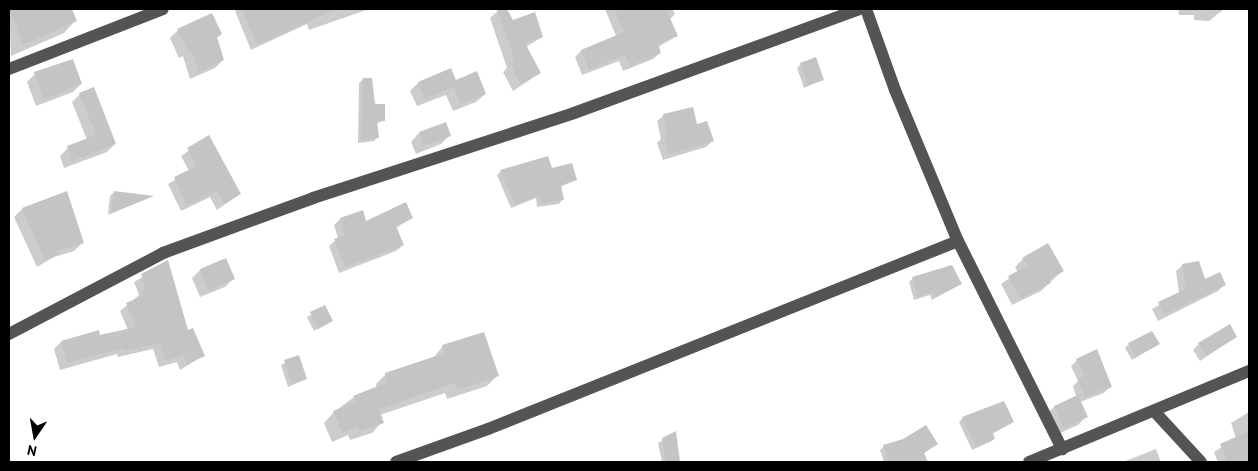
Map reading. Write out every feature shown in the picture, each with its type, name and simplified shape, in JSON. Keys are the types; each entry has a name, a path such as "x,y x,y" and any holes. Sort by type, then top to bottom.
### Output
{"street":[{"path":"9,69 163,9"},
{"path":"9,334 163,253 313,198 574,113 859,9"},
{"path":"866,9 958,241 1062,449"},
{"path":"396,462 488,429 958,241"},
{"path":"1029,462 1249,371"},
{"path":"1154,411 1201,462"}],"building":[{"path":"9,9 72,9 77,21 23,45"},
{"path":"242,9 336,9 257,45"},
{"path":"497,9 507,9 513,20 535,12 543,37 525,43 541,73 521,84 510,63 515,61"},
{"path":"614,9 666,9 678,36 658,44 661,53 630,66 625,55 589,70 581,50 624,32"},
{"path":"212,13 222,34 217,37 224,60 199,72 191,49 188,51 177,29"},
{"path":"816,57 824,80 808,85 800,63"},
{"path":"73,59 82,84 44,99 34,72"},
{"path":"451,68 456,80 477,71 486,94 461,104 454,87 425,99 418,82"},
{"path":"363,78 372,78 375,104 385,104 385,121 377,121 379,138 361,140"},
{"path":"94,87 116,144 72,161 67,146 96,135 79,93"},
{"path":"693,107 697,124 707,121 714,141 669,154 663,135 668,134 663,114"},
{"path":"446,122 451,136 424,146 419,132"},
{"path":"209,135 241,194 224,204 217,191 187,205 174,177 197,166 187,148"},
{"path":"548,156 552,168 572,163 577,180 561,185 564,200 541,204 539,195 515,205 500,170"},
{"path":"67,191 84,243 57,251 58,254 45,260 22,208"},
{"path":"114,191 154,196 111,213"},
{"path":"406,202 413,218 396,226 404,245 345,267 334,239 345,235 340,218 363,210 366,221"},
{"path":"1048,243 1064,271 1049,280 1051,283 1020,299 1008,276 1027,266 1022,258"},
{"path":"226,258 235,279 208,290 200,269"},
{"path":"168,260 188,330 193,328 205,356 187,364 184,355 166,361 160,343 124,351 124,348 67,363 61,341 99,330 100,335 136,327 126,303 143,296 141,291 146,290 141,274"},
{"path":"1199,261 1205,279 1220,272 1226,285 1164,315 1158,302 1186,289 1182,264"},
{"path":"952,265 962,284 936,297 933,292 918,297 912,277"},
{"path":"325,305 333,321 318,329 310,312"},
{"path":"1230,324 1237,337 1206,356 1198,343"},
{"path":"1152,331 1160,344 1136,357 1128,343"},
{"path":"484,332 499,376 457,390 455,383 379,409 384,423 360,431 358,426 343,433 333,411 356,402 353,396 388,382 385,373 445,353 442,345"},
{"path":"1097,349 1112,387 1085,397 1078,379 1085,376 1076,359"},
{"path":"299,355 307,379 292,384 284,360"},
{"path":"1078,395 1088,417 1064,428 1054,406"},
{"path":"1004,401 1014,422 993,433 995,439 976,447 962,417"},
{"path":"926,425 938,444 924,453 928,462 889,462 883,445 903,439"},
{"path":"676,431 680,462 666,462 662,438"},
{"path":"1249,431 1249,462 1228,462 1220,444"}]}
